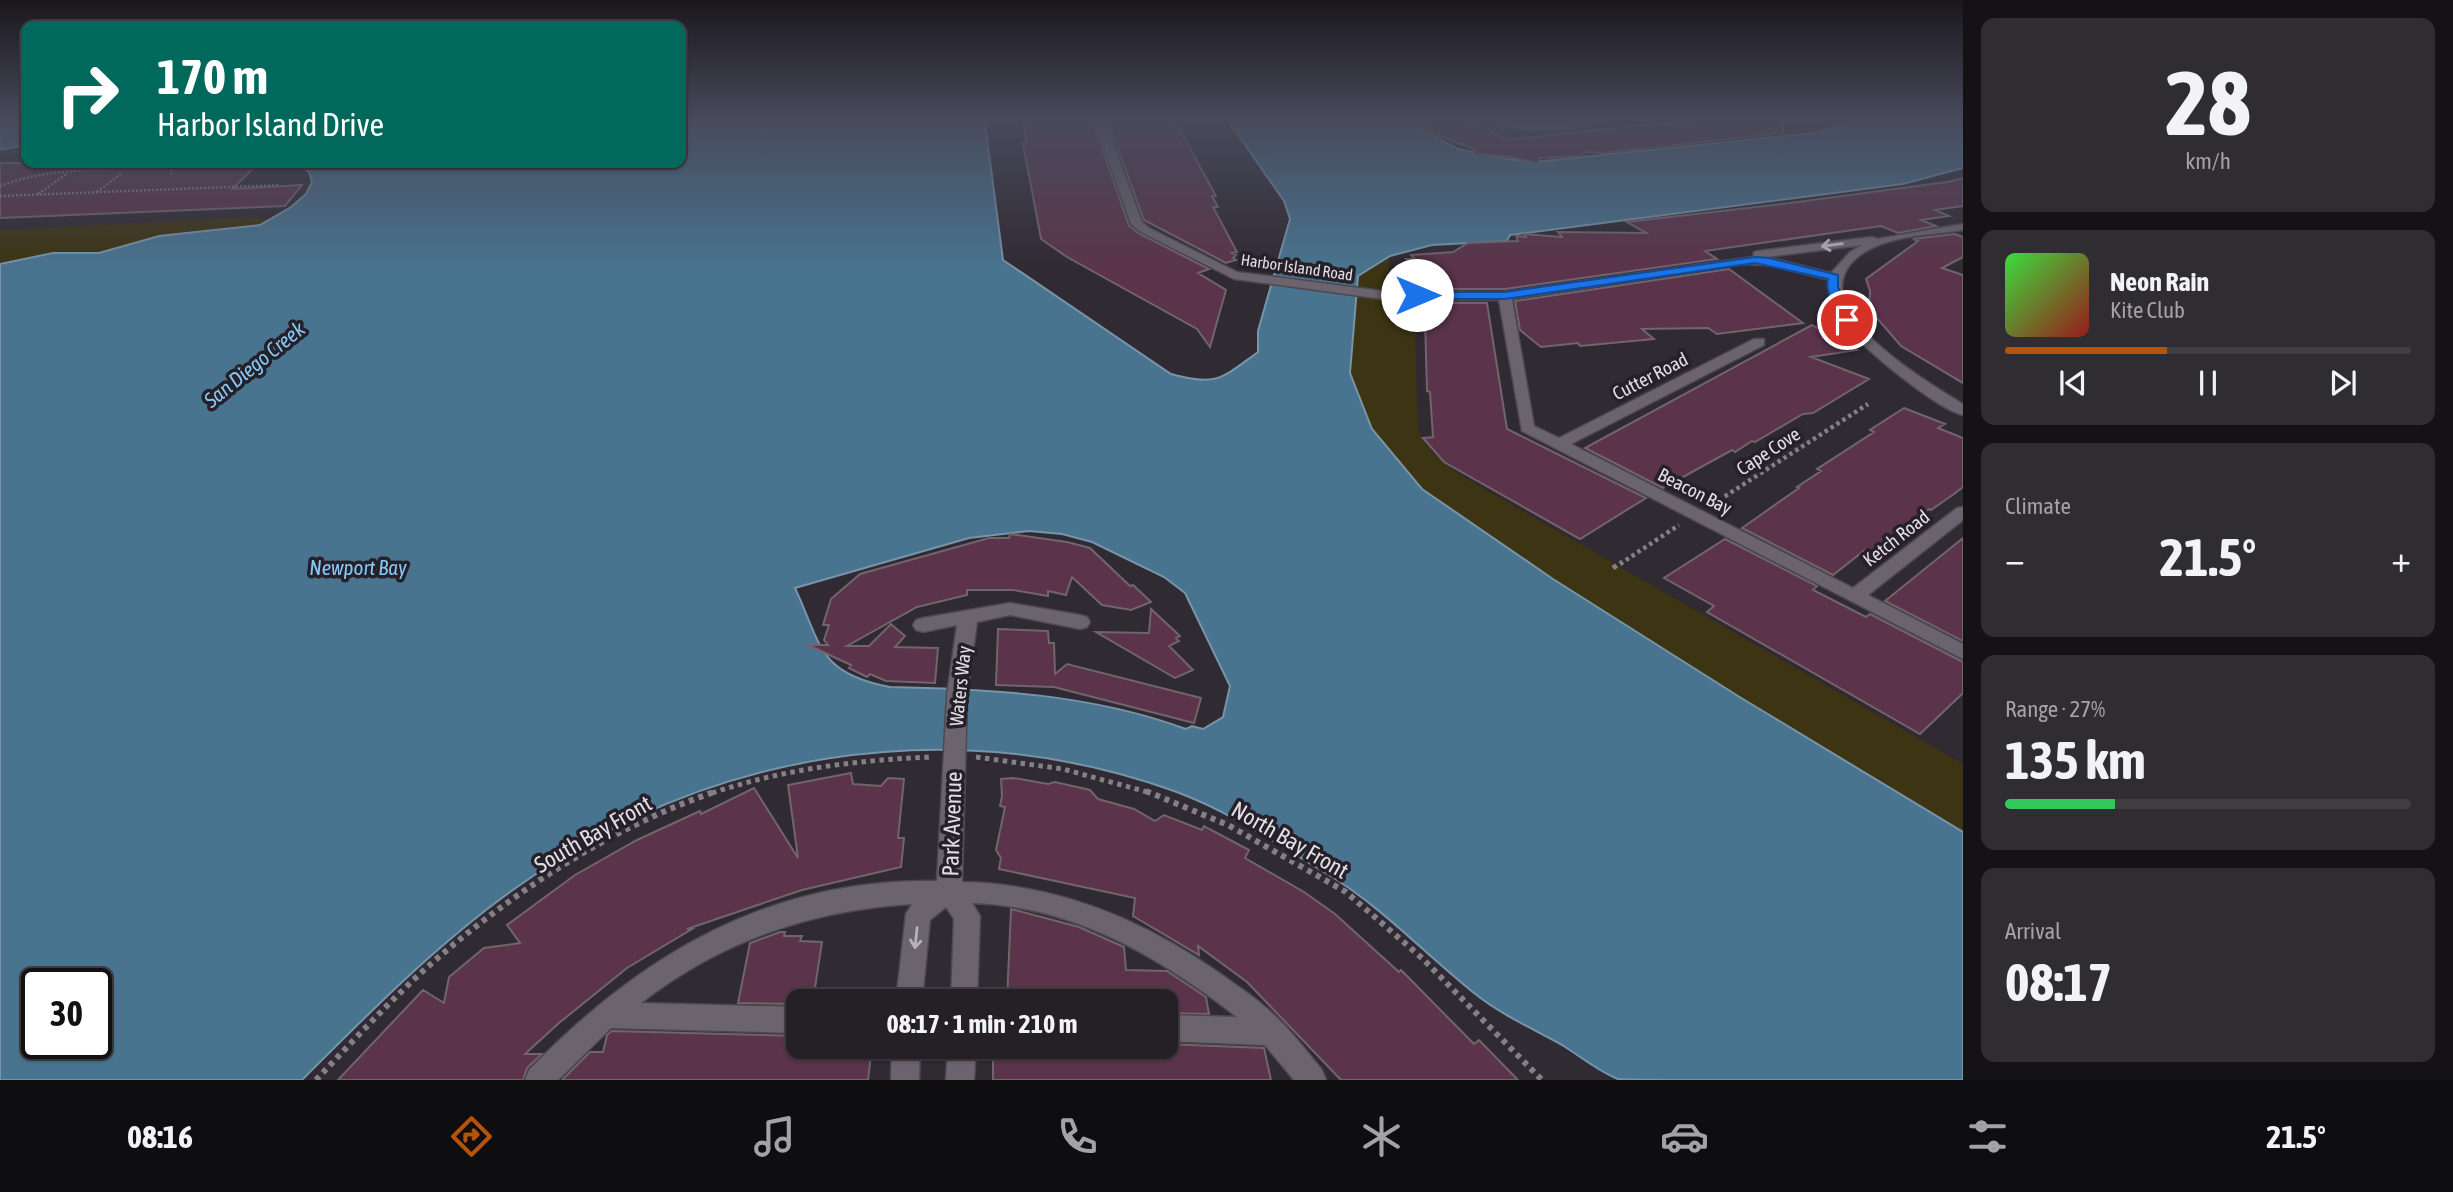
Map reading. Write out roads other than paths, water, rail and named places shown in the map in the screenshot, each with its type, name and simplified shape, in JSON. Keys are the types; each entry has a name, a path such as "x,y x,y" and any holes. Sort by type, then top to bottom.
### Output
{"street":[{"name":"Harbor Island Road","path":"1117,169 1137,223 1219,269 1254,279 1390,296 1505,296 1742,260 1766,253 1900,236"},
{"path":"1963,227 1900,236 1856,253 1834,277 1832,287 1847,320 1884,359 1963,411"},
{"name":"Harbor Island Road","path":"1742,260 1769,261 1834,277"},
{"name":"Beacon Bay","path":"1505,296 1527,428 1963,652"},
{"name":"Cutter Road","path":"1559,444 1759,342"},
{"name":"Ketch Road","path":"1854,596 1963,512"},
{"path":"923,625 1010,608 1080,622"},
{"name":"Waters Way","path":"954,756 957,695 968,617"},
{"name":"Park Avenue","path":"954,756 950,891 967,916 964,989"},
{"path":"540,1080 621,1000 699,949 778,916 847,898 950,891 1027,899 1074,910 1126,930 1186,964 1260,1019 1312,1080"},
{"name":"Park Avenue","path":"910,989 918,914 950,891"},
{"path":"605,1015 786,1020"},
{"path":"1178,1028 1270,1032"},
{"path":"905,1080 906,1059"},
{"path":"960,1080 961,1059"}],"water":[{"name":"Newport Bay","path":"305,169 991,169 1003,260 1171,374 1209,380 1227,374 1258,352 1258,331 1290,219 1284,201 1262,169 1958,169 1903,184 1510,235 1507,241 1432,245 1390,256 1358,276 1350,373 1372,429 1422,489 1553,579 1738,696 1963,832 1963,1080 1618,1079 1495,1008 1349,888 1214,808 1174,791 1088,766 1001,753 915,750 829,758 745,777 664,805 585,844 510,892 455,935 402,982 302,1080 0,1080 0,264 53,253 99,253 159,236 260,225 291,207 306,194 312,182","holes":["1029,531 1062,534 1092,542 1164,577 1185,593 1230,686 1223,717 1203,729 1192,726 1186,729 1150,717 1077,701 965,689 890,687 866,681 835,665 826,654 795,588 969,538"]}],"water label":[{"name":"San Diego Creek","path":"254,364"}]}
